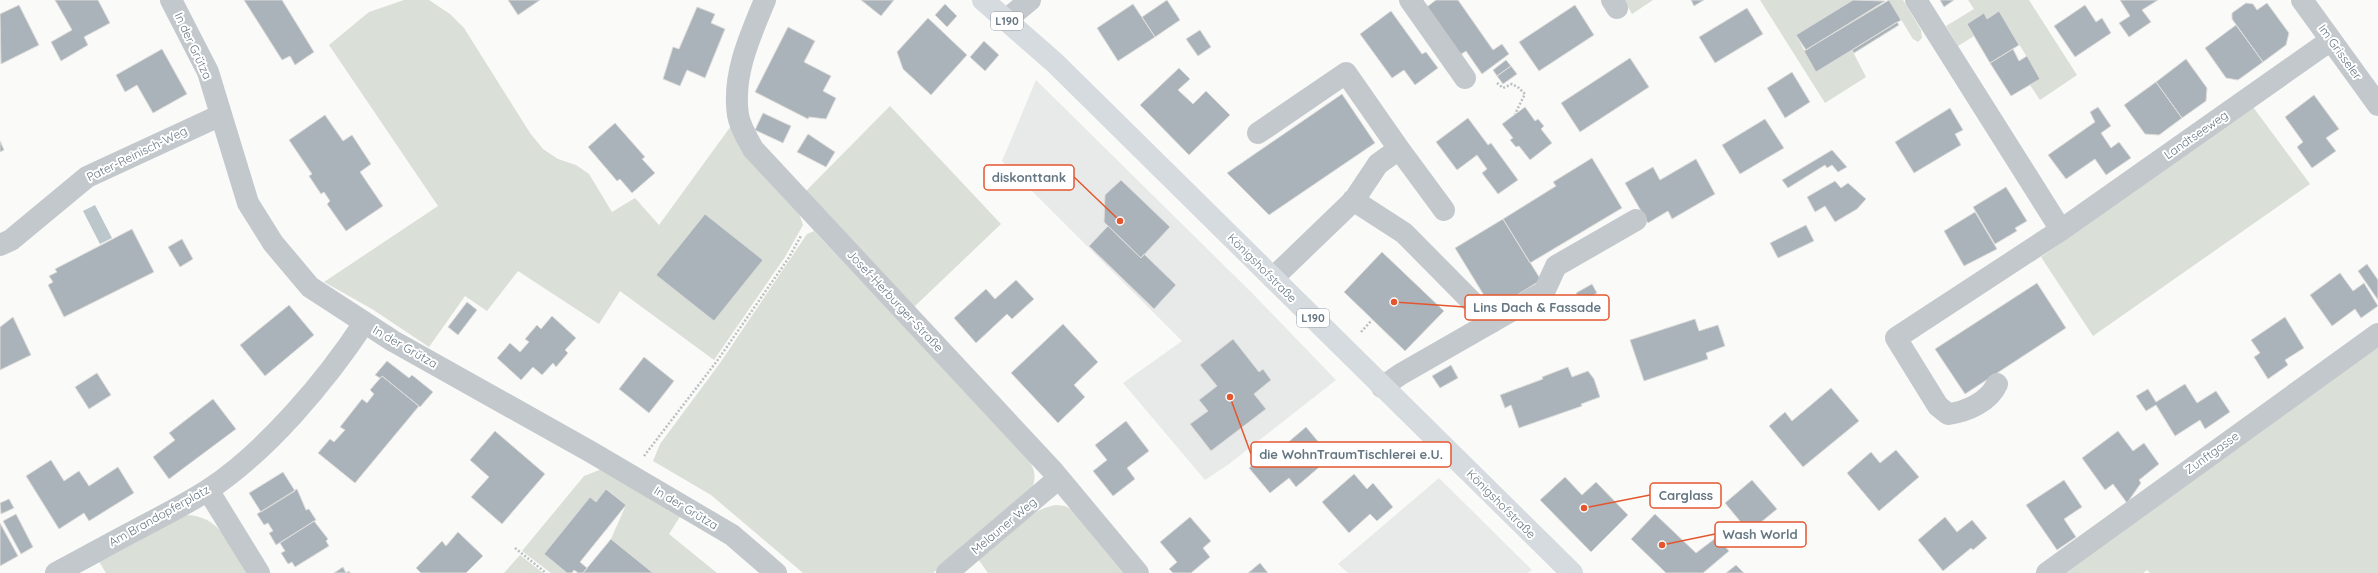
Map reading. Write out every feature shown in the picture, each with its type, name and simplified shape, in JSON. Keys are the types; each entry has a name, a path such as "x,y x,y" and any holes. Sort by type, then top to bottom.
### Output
{"main road":[{"name":"Königshofstraße","path":"983,0 1055,63 1572,573"}],"street":[{"name":"In der Grütza","path":"171,0 208,72 248,203 273,243 310,287 364,323 732,535 776,573"},
{"name":"Josef-Herburger-Straße","path":"766,0 749,38 741,68 737,95 738,116 753,149 1060,478 1138,573"},
{"path":"1006,20 1030,0"},
{"path":"1410,0 1465,78"},
{"path":"1916,0 2061,230"},
{"name":"Im Grisseler","path":"2302,0 2378,105"},
{"name":"Landtseeweg","path":"1997,384 1994,392 1971,408 1948,414 1938,406 1896,338 2061,230 2331,40"},
{"path":"1258,133 1346,72 1399,149 1444,210"},
{"name":"Pater-Reinisch-Weg","path":"0,245 11,240 87,177 221,115"},
{"path":"1273,278 1353,200 1378,164 1399,149"},
{"path":"1353,200 1404,233 1492,322"},
{"path":"1382,387 1401,374 1544,292 1556,266 1636,220"},
{"name":"Am Brandopferplatz","path":"56,573 208,490 267,440 282,424 340,357 364,323"},
{"name":"Zunftgasse","path":"2047,573 2378,334"},
{"name":"Melauner Weg","path":"947,573 1060,478"},
{"path":"208,490 259,573"}],"path":[{"path":"1497,83 1504,88 1512,84 1525,94 1515,114"},
{"path":"630,476 654,442 717,361 815,216"},
{"path":"1360,333 1372,320"},
{"path":"515,548 546,573"}],"shaded area":[{"path":"404,0 429,0 450,14 464,28 530,133 543,149 558,159 576,165 589,174 612,212 635,198 659,225 731,126 799,213 803,225 785,257 714,360 620,291 599,324 518,271 487,311 465,296 429,347 372,309 324,282 438,206 329,45 369,12"},
{"path":"1624,0 1653,0 1632,14"},
{"path":"1760,0 1853,0 1796,35 1816,72 1852,50 1866,77 1825,103"},
{"path":"1889,0 1903,0 1921,30 1922,38 1918,42 1913,39"},
{"path":"1968,0 2029,0 2077,75 2040,100 2030,85 2040,78 1999,12 1987,19 1983,14 1967,24 1974,36 1958,46 1946,26 1974,9"},
{"path":"1036,80 1253,294 1336,380 1229,464 1205,480 1123,383 1182,341 1002,161"},
{"path":"890,106 1001,224 914,307 806,191"},
{"path":"2253,107 2310,184 2093,336 2041,257"},
{"path":"95,205 112,238 100,244 83,211"},
{"path":"814,231 1029,460 1033,468 1034,483 1031,491 933,573 803,573 711,495 653,461 660,444 720,363 807,234"},
{"path":"2378,341 2378,573 2150,573 2147,570 2143,573 2058,573"},
{"path":"602,469 681,515 669,534 717,573 653,573 611,539 626,505 607,489 596,502 590,497 544,554 567,573 551,573 522,551 584,476"},
{"path":"1439,478 1532,570 1528,573 1348,573 1338,564"},
{"path":"1056,505 1065,506 1074,511 1127,573 988,573 978,559 1024,519 1045,508"},
{"path":"181,515 205,519 222,532 246,573 106,573 98,560"},
{"path":"520,555 543,573 504,573"}],"building":[{"path":"55,0 98,0 110,23 84,37 88,45 61,61 51,42 72,30"},
{"path":"244,0 282,0 314,52 295,65 290,56 282,60"},
{"path":"508,0 540,0 518,15"},
{"path":"861,0 894,0 881,16"},
{"path":"1167,0 1180,20 1155,37 1142,17"},
{"path":"1436,0 1458,0 1493,50 1502,44 1509,54 1482,74 1466,51 1457,57 1423,10"},
{"path":"1691,0 1704,0 1694,6"},
{"path":"1853,0 1885,1 1806,50 1796,35"},
{"path":"1889,0 1901,20 1816,72 1804,51"},
{"path":"1940,0 1954,0 1944,7"},
{"path":"2120,0 2158,0 2142,10 2151,22 2129,37 2119,23 2130,16"},
{"path":"2246,3 2253,4 2257,10 2267,3 2289,33 2286,45 2263,62 2232,19 2232,13"},
{"path":"945,4 957,16 947,27 935,15"},
{"path":"1133,4 1155,37 1118,61 1097,28"},
{"path":"19,5 39,45 1,64 0,14"},
{"path":"1575,5 1594,35 1539,71 1519,42"},
{"path":"2085,5 2096,22 2102,18 2111,33 2075,57 2054,26"},
{"path":"697,7 715,14 711,23 725,29 705,78 687,70 680,86 663,79 673,47 679,49"},
{"path":"1747,8 1763,34 1715,63 1699,37"},
{"path":"1391,11 1422,54 1426,52 1438,68 1415,85 1404,70 1392,78 1360,34"},
{"path":"1999,11 2019,45 1990,63 1967,24 1984,13 1987,19"},
{"path":"928,18 967,55 931,95 903,69 897,52"},
{"path":"1897,22 1899,25 1854,53 1852,50"},
{"path":"2236,25 2263,62 2238,80 2226,78 2205,48"},
{"path":"788,27 815,41 804,62 831,76 823,91 836,98 826,119 809,117 808,119 755,92"},
{"path":"1200,30 1211,47 1198,56 1186,39"},
{"path":"984,41 999,55 985,71 970,57"},
{"path":"162,49 187,94 153,113 137,85 125,92 116,75"},
{"path":"2013,49 2019,61 2027,56 2040,79 2011,96 1990,63"},
{"path":"1630,58 1649,87 1580,132 1561,103"},
{"path":"2186,59 2207,88 2206,101 2182,118 2156,82"},
{"path":"1506,60 1511,66 1497,76 1493,70"},
{"path":"1511,66 1517,74 1503,84 1497,76"},
{"path":"1179,68 1190,79 1178,90 1193,104 1206,91 1230,115 1189,155 1140,105"},
{"path":"1792,72 1810,102 1785,118 1767,88"},
{"path":"2156,82 2182,118 2159,135 2145,134 2124,105"},
{"path":"1342,94 1375,143 1269,215 1227,173"},
{"path":"2314,95 2339,129 2326,138 2336,151 2312,168 2297,147 2303,142 2285,117"},
{"path":"1525,107 1535,121 1538,119 1544,126 1541,129 1552,143 1530,160 1519,146 1516,147 1510,140 1513,138 1502,124"},
{"path":"2098,107 2111,126 2101,133 2111,148 2119,142 2131,158 2106,175 2095,159 2066,179 2048,155 2095,122 2090,112"},
{"path":"1950,108 1963,130 1955,134 1961,145 1914,173 1895,142"},
{"path":"763,113 791,126 783,143 755,130"},
{"path":"325,115 343,141 352,135 371,164 360,172 383,206 346,231 327,204 330,201 324,192 321,194 309,176 312,174 289,140"},
{"path":"1468,118 1488,145 1491,143 1518,180 1498,194 1482,173 1487,169 1477,155 1457,170 1436,142"},
{"path":"1765,119 1784,148 1740,174 1722,145"},
{"path":"615,123 645,157 642,159 655,173 632,193 620,179 617,181 588,147"},
{"path":"808,134 835,152 826,167 797,152"},
{"path":"0,141 4,150 0,152"},
{"path":"1832,150 1847,167 1838,172 1832,165 1827,168 1825,165 1788,188 1782,180"},
{"path":"1592,158 1622,208 1530,263 1503,219 1556,186 1553,182"},
{"path":"1696,159 1715,194 1672,219 1668,211 1648,223 1625,183 1653,167 1660,180"},
{"path":"1121,180 1170,227 1141,258 1104,222 1105,195"},
{"path":"1835,181 1841,188 1848,183 1866,199 1857,209 1835,222 1825,206 1815,212 1807,197"},
{"path":"2006,187 2027,221 2015,228 2017,231 1995,244 1973,207"},
{"path":"1975,212 1997,249 1964,266 1944,231"},
{"path":"705,214 763,260 714,321 656,275"},
{"path":"1503,219 1541,280 1493,310 1455,248"},
{"path":"1806,225 1814,241 1778,258 1770,243"},
{"path":"1108,226 1141,258 1144,254 1176,285 1154,309 1089,246"},
{"path":"132,229 154,272 64,317 48,285 53,282 49,276 57,272 55,269"},
{"path":"182,239 193,259 180,267 168,247"},
{"path":"1382,252 1444,311 1405,351 1344,292"},
{"path":"2367,264 2378,280 2378,300 2358,271"},
{"path":"2340,273 2353,291 2364,283 2378,306 2361,318 2355,309 2332,326 2310,295"},
{"path":"1016,280 1034,299 1012,319 1007,314 976,343 954,318 986,289 995,299"},
{"path":"2037,283 2066,328 1965,394 1935,349"},
{"path":"1592,284 1597,293 1581,302 1576,293"},
{"path":"467,302 477,310 458,335 448,327"},
{"path":"289,305 314,335 265,376 240,345"},
{"path":"552,316 576,338 565,350 568,353 556,367 553,363 542,375 533,367 521,380 497,358 510,343 520,352 529,342 525,339 537,325 541,329"},
{"path":"13,317 31,355 0,370 0,327"},
{"path":"2285,317 2304,348 2285,360 2288,365 2268,379 2254,357 2260,353 2251,340"},
{"path":"1695,319 1699,331 1718,325 1725,346 1706,353 1708,359 1644,381 1630,340"},
{"path":"1063,324 1098,362 1074,385 1085,397 1058,423 1011,373"},
{"path":"1233,339 1259,372 1263,369 1271,380 1254,394 1266,409 1211,451 1190,424 1208,411 1199,400 1217,386 1200,365"},
{"path":"644,357 674,381 649,413 619,389"},
{"path":"387,361 409,378 412,375 433,392 420,407 382,376 380,378 375,375"},
{"path":"1451,365 1458,378 1440,388 1432,376"},
{"path":"1568,367 1572,377 1588,371 1594,379 1600,397 1581,404 1582,406 1519,428 1511,405 1505,408 1500,395 1543,379 1542,377"},
{"path":"97,373 111,395 89,409 75,387"},
{"path":"382,376 419,406 355,483 318,453 330,439 334,442 345,430 340,427 362,399 367,403 374,394 370,390"},
{"path":"2185,384 2197,403 2216,391 2230,412 2205,429 2200,420 2175,436 2156,405 2146,411 2136,396 2148,389 2156,402"},
{"path":"1831,388 1859,421 1803,467 1769,426 1785,412 1792,421"},
{"path":"213,399 236,429 169,479 153,457 175,440 169,433"},
{"path":"1126,421 1149,451 1127,468 1135,479 1113,496 1093,471 1107,460 1095,445"},
{"path":"1306,427 1331,457 1296,487 1289,478 1270,493 1249,468 1268,451 1272,456"},
{"path":"495,431 545,474 502,524 471,497 489,477 470,460"},
{"path":"2118,431 2133,451 2144,443 2159,464 2139,480 2141,483 2127,503 2113,484 2105,490 2082,458"},
{"path":"1896,450 1919,477 1879,511 1847,473 1871,452 1880,463"},
{"path":"51,460 64,481 79,471 89,486 118,467 134,493 89,521 84,513 59,529 26,476"},
{"path":"283,472 295,491 261,512 249,493"},
{"path":"1354,474 1367,489 1373,483 1393,507 1377,521 1370,514 1349,533 1322,502"},
{"path":"1565,477 1582,495 1596,482 1628,515 1591,552 1540,500"},
{"path":"1752,480 1777,509 1749,532 1725,503"},
{"path":"2064,480 2082,507 2064,519 2076,537 2057,550 2026,505"},
{"path":"297,489 306,510 309,509 316,520 276,545 269,533 273,531 268,523 264,525 257,514"},
{"path":"606,489 626,505 580,562 587,568 583,573 578,573 574,570 572,573 567,573 544,554 590,497 596,502"},
{"path":"9,499 14,508 1,514 0,503"},
{"path":"16,514 33,547 21,554 3,521"},
{"path":"1655,514 1696,553 1717,537 1729,551 1703,573 1666,573 1631,539"},
{"path":"1190,517 1211,541 1203,548 1210,557 1191,573 1173,573 1169,569 1177,562 1160,542"},
{"path":"1945,517 1957,532 1972,520 1987,538 1973,550 1971,548 1943,571 1918,540"},
{"path":"314,521 328,539 326,541 329,546 295,567 292,562 288,564 281,553 285,551 280,543"},
{"path":"0,523 18,556 0,566"},
{"path":"458,532 483,556 466,573 421,573 416,568 442,541 446,546"},
{"path":"611,539 653,573 583,573"},
{"path":"1260,563 1268,573 1248,573"},
{"path":"1736,565 1744,573 1726,573"},
{"path":"343,567 346,573 334,573"}],"place":[{"name":"diskonttank","path":"1120,221"},
{"name":"Lins Dach & Fassade","path":"1394,302"},
{"name":"die WohnTraumTischlerei e.U.","path":"1230,397"},
{"name":"Carglass","path":"1584,508"},
{"name":"Wash World","path":"1662,545"}]}
